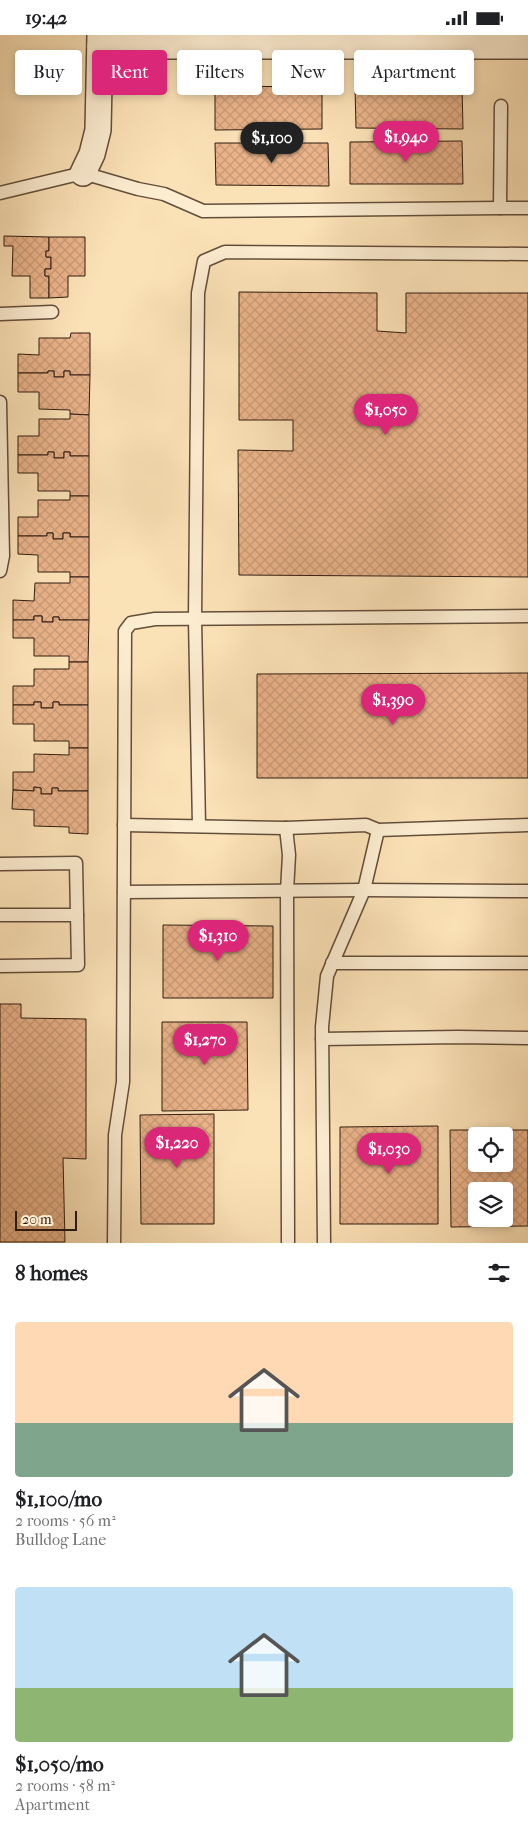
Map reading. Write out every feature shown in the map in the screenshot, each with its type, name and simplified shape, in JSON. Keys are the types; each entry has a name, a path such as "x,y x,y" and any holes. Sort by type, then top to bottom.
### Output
{"street":[{"path":"82,173 92,154 98,131 100,41 528,46"}],"lane":[{"path":"500,106 500,208"},
{"path":"0,193 82,173 138,189 164,194 203,211 528,208"},
{"path":"199,827 195,619 198,293 204,261 225,252 528,254"},
{"path":"0,314 52,312"},
{"path":"0,402 3,555 0,571"},
{"path":"114,1243 115,1135 123,1082 125,631 131,623 155,619 528,616"},
{"path":"124,825 286,828 366,825 378,830 528,825"},
{"path":"286,828 289,855 287,891 288,1243"},
{"path":"324,1243 322,1039 327,976 364,890 378,830"},
{"path":"0,864 76,863 78,965 0,966"},
{"path":"124,892 528,891"},
{"path":"0,915 77,915"},
{"path":"332,963 528,963"},
{"path":"322,1039 528,1038"}],"building":[{"path":"262,86 272,87 272,95 322,95 322,129 215,130 215,95 262,95"},
{"path":"355,95 462,95 463,129 356,128"},
{"path":"462,141 463,184 350,184 350,142"},
{"path":"215,143 328,143 329,186 216,185"},
{"path":"4,236 49,237 49,251 46,251 46,257 51,257 51,269 45,269 45,276 49,276 49,298 30,298 30,276 12,276 13,246 4,246"},
{"path":"49,237 85,237 85,276 68,276 68,297 49,298 49,276 45,276 45,269 51,269 51,257 46,257 46,251 49,251"},
{"path":"239,292 377,293 377,331 406,333 406,293 528,293 528,577 239,575 238,450 293,451 293,420 239,420"},
{"path":"71,333 90,333 90,375 70,375 70,371 64,371 64,377 54,377 54,371 48,371 48,373 18,373 18,354 39,355 39,338 70,338"},
{"path":"48,371 54,371 54,377 64,377 64,371 70,371 70,375 90,375 89,415 70,414 70,410 39,409 39,392 18,392 18,373 48,373"},
{"path":"70,414 89,415 89,456 70,456 70,452 64,452 64,458 54,458 54,452 48,452 48,455 18,455 18,436 39,436 39,419 70,419"},
{"path":"48,452 54,452 54,458 64,458 64,452 70,452 70,456 89,456 89,496 70,496 70,491 38,491 38,473 18,473 18,455 48,455"},
{"path":"70,496 89,496 89,537 70,537 70,533 63,533 63,539 53,539 53,533 47,533 47,536 18,536 18,517 38,517 38,500 70,500"},
{"path":"47,533 53,533 53,539 63,539 63,533 70,533 70,537 89,537 89,577 70,577 70,572 38,572 38,555 18,554 18,536 47,536"},
{"path":"70,577 89,577 89,620 59,620 59,617 53,617 53,622 42,622 42,616 34,616 34,620 13,620 13,600 34,601 35,583 70,583"},
{"path":"34,616 42,616 42,622 53,622 53,617 59,617 59,620 89,620 88,662 69,662 69,656 34,656 34,638 13,638 13,620 34,620"},
{"path":"69,662 88,662 88,705 59,705 59,702 53,702 53,708 41,708 41,702 34,702 34,705 13,705 13,686 34,686 34,669 69,669"},
{"path":"528,673 528,778 257,778 257,674"},
{"path":"34,702 41,702 41,708 53,708 53,702 59,702 59,705 88,705 88,748 69,748 69,741 34,741 34,724 13,724 13,705 34,705"},
{"path":"69,748 88,748 88,791 58,791 58,788 52,788 52,794 41,794 41,788 34,787 34,791 13,790 13,772 34,772 34,754 69,755"},
{"path":"34,787 41,788 41,794 52,794 52,788 58,788 58,791 88,791 88,834 69,833 69,827 34,826 34,810 12,809 13,790 34,791"},
{"path":"163,925 273,926 273,998 163,998"},
{"path":"0,1004 21,1004 21,1018 86,1019 86,1159 63,1158 65,1242 0,1242"},
{"path":"162,1022 247,1022 248,1110 162,1111"},
{"path":"214,1114 214,1224 141,1224 140,1115"},
{"path":"438,1126 438,1224 340,1224 340,1127"},
{"path":"450,1130 468,1130 468,1172 513,1172 513,1130 528,1130 528,1226 513,1226 513,1182 468,1182 468,1227 451,1227"}]}
